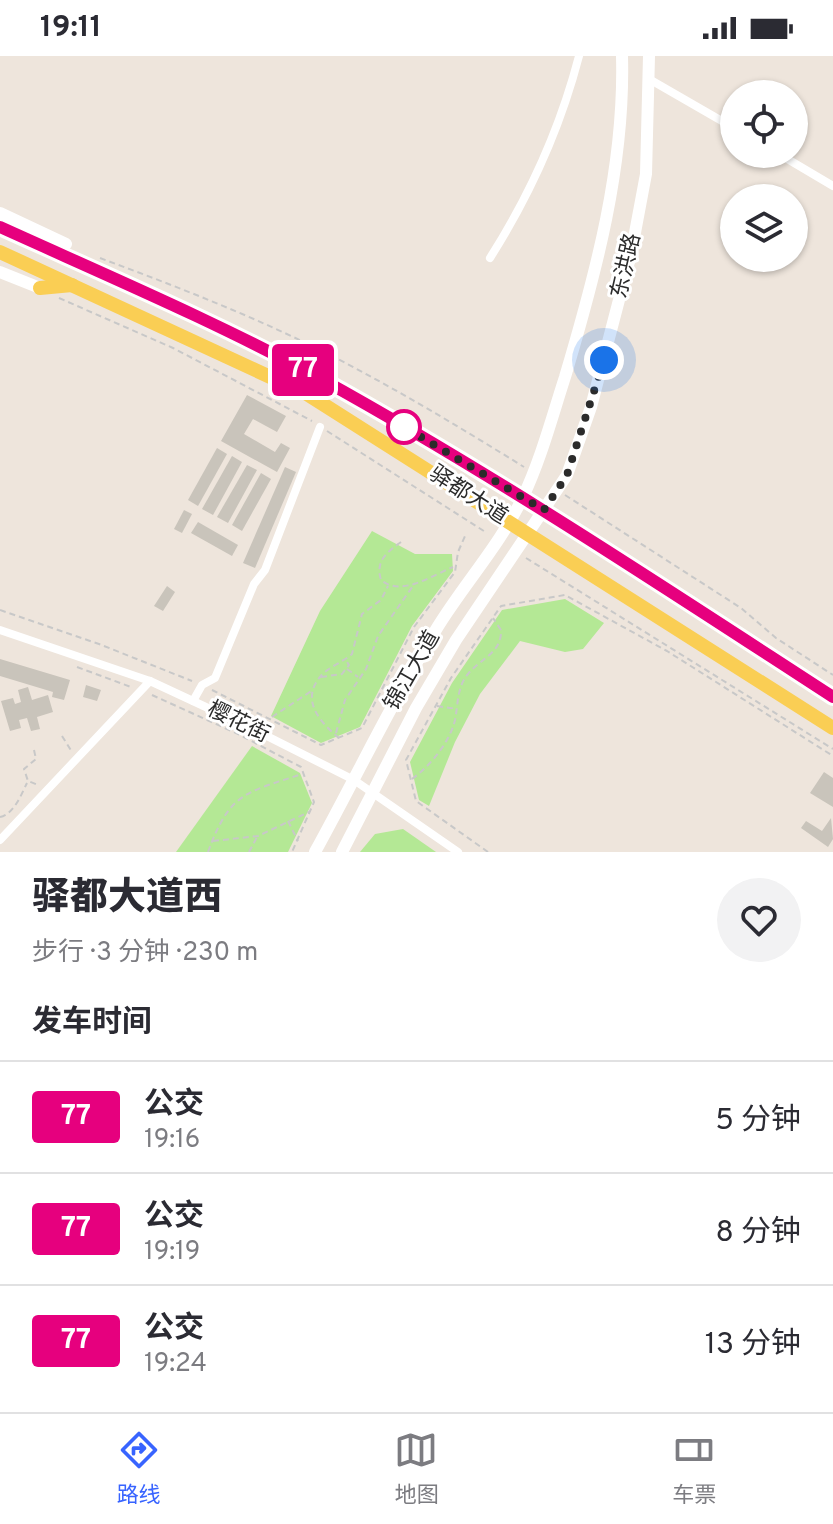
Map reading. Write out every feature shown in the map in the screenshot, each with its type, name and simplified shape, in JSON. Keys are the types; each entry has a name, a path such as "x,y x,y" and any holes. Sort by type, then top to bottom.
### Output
{"main road":[{"name":"驿都大道","path":"0,227 321,379 523,496 833,697"},
{"path":"66,244 79,263"},
{"name":"驿都大道","path":"0,252 307,394 833,728"},
{"path":"40,288 72,285"}],"street":[{"path":"490,258 526,201 568,98 579,56"},
{"name":"东洪路","path":"523,496 578,333 601,246 623,106 622,56"},
{"name":"东洪路","path":"544,510 567,475 591,407 631,254 646,174 649,56"},
{"path":"649,79 720,120"},
{"path":"803,168 833,186"},
{"path":"0,213 66,244"},
{"path":"0,272 40,288"},
{"path":"193,701 202,685 215,678 254,584 265,570 320,427"},
{"name":"锦江大道","path":"315,852 398,695 439,625 498,540 523,496"},
{"name":"锦江大道","path":"342,852 424,694 514,550 544,510"},
{"name":"樱花街","path":"0,630 150,681 193,701 354,780 458,852"},
{"path":"0,840 150,681"}],"path":[{"path":"96,256 177,287 329,354 424,405 532,472"},
{"path":"40,288 173,348 290,407 498,540"},
{"path":"558,490 741,608 776,638 833,675"},
{"path":"0,610 123,652 202,685 321,745 362,728 414,627 455,572 458,552 465,536"},
{"path":"401,542 386,553 379,563 381,580 388,586 408,587 453,567"},
{"path":"514,550 833,749"},
{"path":"335,735 345,700 361,678 378,636 415,583"},
{"path":"340,738 321,724 315,715 314,689 319,678 345,660 357,643 362,614 381,600 388,586"},
{"path":"488,852 416,801 406,760 451,678 501,606 565,595 667,651 833,756"},
{"path":"411,780 422,772 445,742 457,709 459,689 467,674 490,656 502,640 501,630 493,618"},
{"path":"319,678 342,674 349,665 345,660"},
{"path":"72,665 141,690 238,734 301,767 314,802 292,852"},
{"path":"346,669 361,678"},
{"path":"270,718 314,689"},
{"path":"436,706 457,709"},
{"path":"62,736 72,751 70,759"},
{"path":"14,770 24,769 36,759 34,750"},
{"path":"0,817 8,815 17,805 28,781 24,769"},
{"path":"208,852 220,820 241,796 304,774"},
{"path":"28,781 44,784"},
{"path":"212,841 258,836 310,812"},
{"path":"288,820 298,841"},
{"path":"249,852 258,836"}],"green space":[{"path":"372,531 415,554 452,554 453,571 412,626 360,727 321,743 271,716 320,611"},
{"path":"565,599 604,623 583,649 565,652 520,641 480,694 455,742 429,806 419,800 410,762 452,683 502,610"},
{"path":"252,746 300,773 312,803 288,852 176,852"},
{"path":"403,829 436,852 360,852 375,834"}],"building":[{"path":"247,395 286,416 277,432 253,419 244,434 275,452 281,443 290,448 277,472 221,441"},
{"path":"217,448 227,454 198,506 188,500"},
{"path":"232,456 242,462 213,515 202,509"},
{"path":"247,465 257,470 228,523 217,517"},
{"path":"285,467 296,472 255,568 243,563"},
{"path":"261,473 271,479 242,531 232,525"},
{"path":"184,510 192,514 182,533 174,529"},
{"path":"198,522 238,545 232,556 191,533"},
{"path":"167,586 175,592 163,611 154,606"},
{"path":"0,659 70,680 64,700 52,697 53,692 0,676"},
{"path":"86,685 101,690 97,701 83,697"},
{"path":"28,687 32,700 48,695 53,712 37,717 40,729 31,731 27,718 19,720 21,728 10,731 1,701 13,698 15,704 21,702 18,690"},
{"path":"824,772 833,778 833,807 810,793"},
{"path":"831,818 833,839 828,847 801,828 806,821 822,831"}],"bus line":[{"name":"77","path":"0,227 177,308 321,379 523,496 833,697"}],"route":[{"path":"404,427 394,421 544,510 567,475 604,360"}]}
